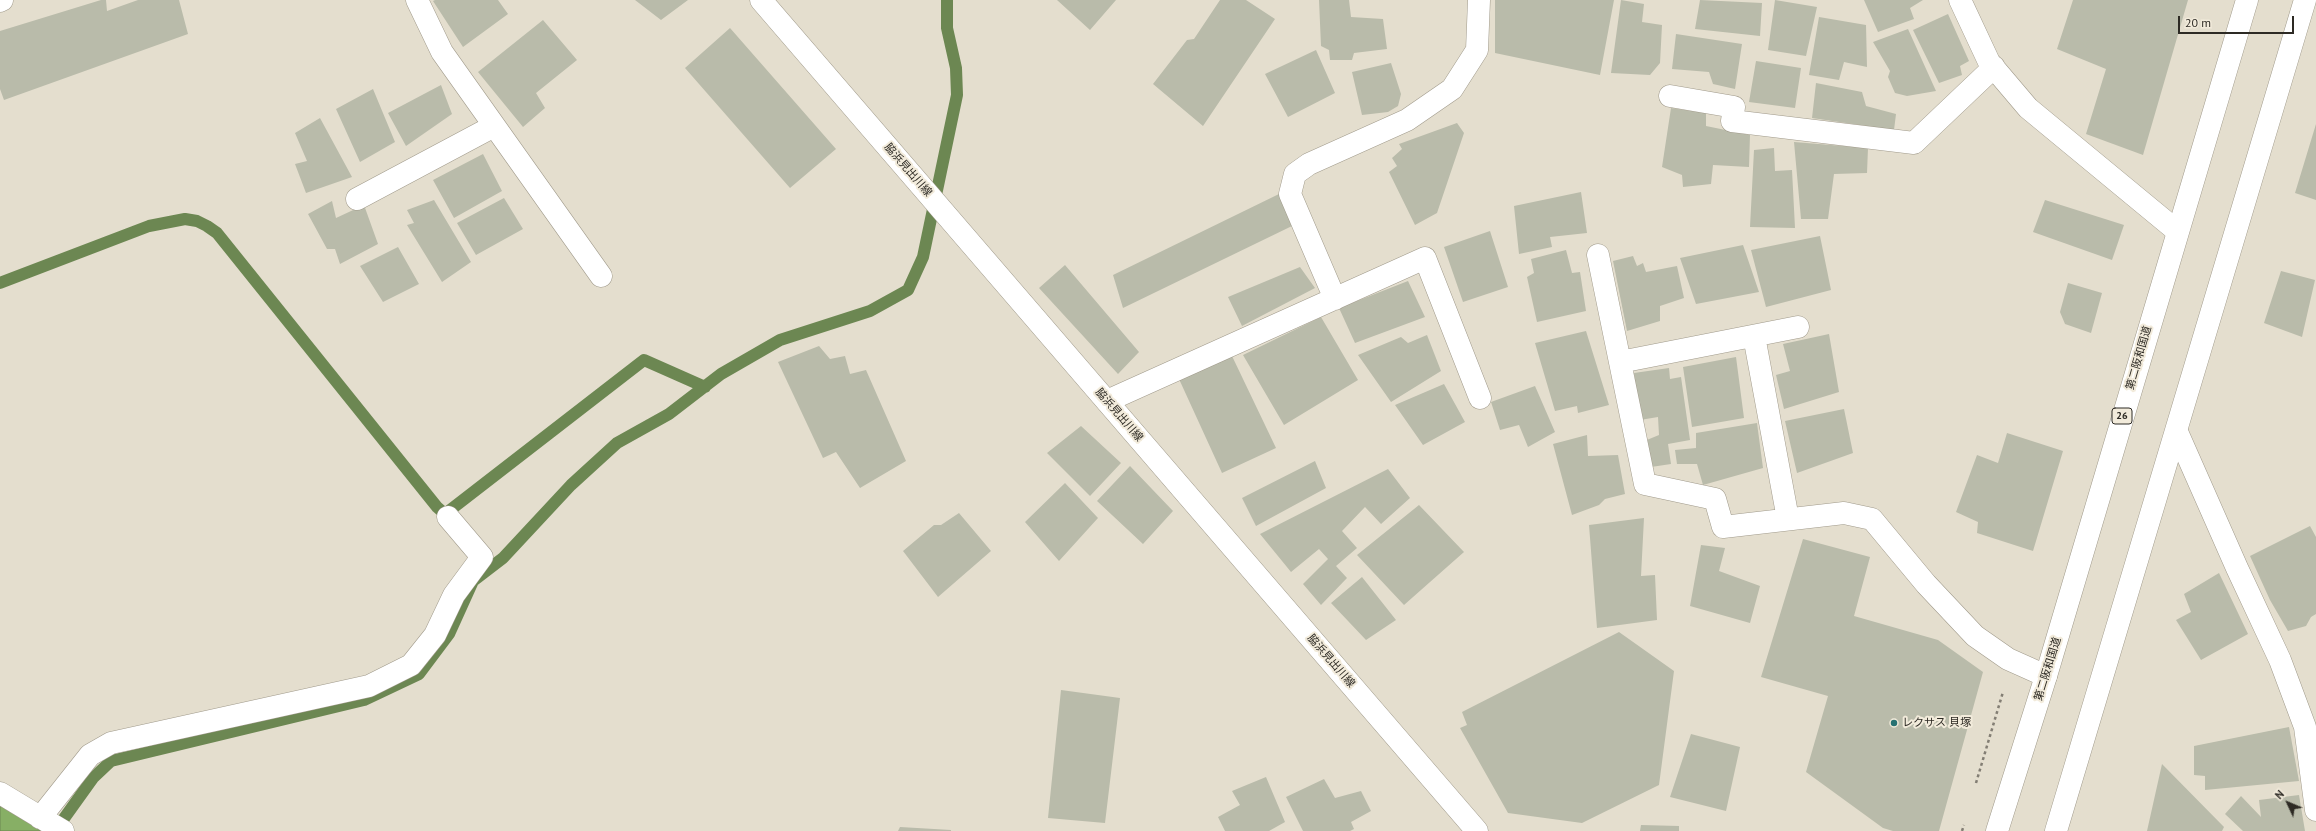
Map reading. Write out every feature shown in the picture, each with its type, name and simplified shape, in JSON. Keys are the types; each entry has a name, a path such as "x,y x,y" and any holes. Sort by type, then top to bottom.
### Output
{"main road":[{"path":"417,0 442,52 601,276"},
{"path":"1335,299 1290,194 1295,174 1309,164 1407,120 1452,89 1477,50 1479,0"},
{"path":"1960,0 1989,62 2028,108 2177,231"},
{"name":"第二阪和国道","path":"1996,831 2046,676 2177,231 2247,0"},
{"path":"2056,831 2306,0"},
{"name":"脇浜見出川線","path":"764,1 944,213 1477,831"},
{"path":"1670,96 1734,107 1732,121 1914,143 1994,67"},
{"path":"357,198 494,126"},
{"path":"1598,255 1646,484 1715,499 1723,527 1844,513 1872,519 1926,584 1975,636 2008,659 2046,676"},
{"path":"1107,401 1425,258 1480,398"},
{"path":"1620,362 1798,327"},
{"path":"1754,336 1788,520"},
{"path":"2177,432 2237,568 2280,660 2305,727 2312,750 2316,810"},
{"path":"40,818 90,755 111,743 369,686 412,665 435,635 454,595 482,557 448,517"},
{"path":"0,793 63,831"}],"shaded area":[{"path":"0,803 41,831 0,831"}],"building":[{"path":"101,0 106,0 107,11 138,0 179,0 188,34 4,100 0,89 0,31"},
{"path":"498,0 508,14 463,47 433,1"},
{"path":"635,0 688,0 661,20"},
{"path":"1057,0 1116,0 1090,30"},
{"path":"1220,0 1246,0 1275,19 1203,126 1153,84 1187,40 1194,39"},
{"path":"1319,0 1349,0 1351,17 1383,19 1387,49 1354,53 1352,60 1330,60 1329,50 1321,46"},
{"path":"1495,0 1614,0 1600,75 1495,53"},
{"path":"1621,0 1644,4 1642,22 1662,25 1660,63 1650,75 1611,73"},
{"path":"1700,0 1762,3 1760,36 1695,29"},
{"path":"1775,0 1817,7 1806,56 1768,50"},
{"path":"1864,0 1923,0 1910,8 1914,19 1878,32"},
{"path":"2073,0 2188,0 2143,155 2086,134 2106,69 2057,49"},
{"path":"1948,14 1969,61 1960,66 1962,75 1939,83 1913,30"},
{"path":"1819,17 1866,25 1867,67 1844,62 1839,80 1809,75"},
{"path":"543,20 577,60 536,93 545,108 523,127 478,72"},
{"path":"730,28 836,149 790,188 685,68"},
{"path":"1908,29 1936,91 1907,96 1895,93 1888,77 1890,71 1873,42"},
{"path":"1676,34 1742,44 1735,89 1713,84 1709,72 1672,69"},
{"path":"1316,50 1335,93 1288,117 1265,74"},
{"path":"1756,61 1801,68 1795,108 1749,102"},
{"path":"1391,63 1401,94 1398,106 1388,112 1362,115 1352,72"},
{"path":"1816,83 1862,92 1866,106 1896,114 1894,130 1812,118"},
{"path":"441,85 452,114 406,146 388,113"},
{"path":"373,89 395,142 360,162 336,109"},
{"path":"1671,108 1706,113 1706,126 1750,135 1749,167 1713,165 1711,184 1683,187 1682,175 1662,167"},
{"path":"320,118 352,177 306,193 295,164 307,161 295,133"},
{"path":"1457,123 1464,133 1437,213 1415,225 1389,172 1397,166 1392,158 1402,149 1399,144"},
{"path":"2316,124 2316,200 2295,193"},
{"path":"1794,142 1868,148 1867,173 1834,174 1828,219 1801,219"},
{"path":"1774,148 1775,171 1792,170 1795,228 1750,227 1754,150"},
{"path":"483,154 502,191 454,218 433,180"},
{"path":"1581,192 1587,233 1550,237 1552,247 1519,254 1514,206"},
{"path":"1279,194 1292,226 1123,308 1113,275"},
{"path":"504,198 523,229 476,255 457,223"},
{"path":"434,200 471,262 442,282 407,225 414,223 407,210"},
{"path":"2045,200 2124,225 2112,260 2033,232"},
{"path":"332,201 336,218 364,205 378,244 340,264 335,249 327,249 308,214"},
{"path":"1490,231 1508,287 1463,302 1444,247"},
{"path":"1820,236 1831,290 1766,307 1751,250"},
{"path":"1743,245 1759,292 1696,304 1680,258"},
{"path":"398,247 419,284 383,302 360,266"},
{"path":"1566,250 1572,273 1580,272 1586,311 1537,322 1527,277 1534,273 1531,259"},
{"path":"1633,256 1637,266 1643,263 1646,272 1677,266 1684,298 1660,306 1660,321 1627,331 1613,261"},
{"path":"1065,265 1139,352 1118,374 1039,288"},
{"path":"1300,267 1315,288 1242,326 1228,297"},
{"path":"2281,271 2315,280 2302,337 2264,323"},
{"path":"1408,281 1425,317 1355,343 1339,308"},
{"path":"2068,283 2102,293 2091,333 2065,324 2060,312"},
{"path":"1321,317 1358,380 1284,425 1243,355"},
{"path":"1586,331 1609,405 1578,413 1577,406 1555,411 1535,343"},
{"path":"1829,334 1839,392 1784,409 1776,375 1790,371 1783,344"},
{"path":"1427,335 1441,371 1391,402 1358,355 1401,337 1408,343"},
{"path":"819,346 830,359 845,356 850,374 866,370 906,461 860,488 836,452 823,458 778,362"},
{"path":"1232,356 1276,448 1222,473 1179,379"},
{"path":"1736,357 1744,418 1692,427 1683,367"},
{"path":"1669,368 1670,379 1681,377 1690,440 1668,444 1671,464 1651,467 1642,442 1659,435 1658,417 1640,420 1634,373"},
{"path":"1444,384 1465,422 1423,445 1395,405"},
{"path":"1535,386 1555,432 1528,447 1519,425 1500,430 1491,402"},
{"path":"1844,409 1853,453 1797,473 1785,421"},
{"path":"1757,423 1763,468 1703,485 1697,464 1677,464 1675,450 1696,448 1696,433"},
{"path":"1081,426 1121,463 1090,496 1047,453"},
{"path":"2007,433 2063,451 2033,551 1977,533 1978,522 1956,512 1977,455 1998,463"},
{"path":"1587,435 1588,456 1618,455 1625,494 1605,499 1599,505 1572,515 1553,444"},
{"path":"1315,461 1326,488 1256,526 1242,498"},
{"path":"1130,466 1173,511 1143,544 1097,501"},
{"path":"1388,469 1410,498 1381,524 1365,507 1342,531 1357,548 1336,566 1347,578 1321,605 1303,584 1328,559 1319,549 1291,572 1260,534"},
{"path":"1065,483 1098,518 1059,561 1025,522"},
{"path":"1419,505 1464,552 1404,605 1357,555"},
{"path":"959,513 991,551 938,597 903,551 934,525 941,525"},
{"path":"1644,518 1641,576 1655,575 1657,620 1597,628 1589,525"},
{"path":"2310,526 2316,537 2316,614 2311,617 2306,626 2288,631 2270,600 2250,556"},
{"path":"1803,539 1870,557 1854,616 1938,640 1983,672 1939,831 1893,831 1883,828 1806,772 1828,696 1761,677"},
{"path":"1701,545 1725,548 1719,571 1760,586 1750,623 1690,606"},
{"path":"2219,573 2248,634 2201,660 2176,620 2191,612 2184,594"},
{"path":"1362,577 1396,620 1366,640 1331,603"},
{"path":"1619,632 1674,671 1659,785 1582,823 1508,813 1460,728 1467,725 1462,712"},
{"path":"1061,690 1120,698 1105,823 1048,818"},
{"path":"2289,727 2299,781 2205,790 2205,776 2194,775 2194,746"},
{"path":"1691,734 1740,747 1726,811 1670,797"},
{"path":"2162,764 2224,827 2222,831 2147,831"},
{"path":"1266,777 1285,822 1269,831 1225,831 1218,817 1240,805 1232,791"},
{"path":"1324,779 1335,798 1361,791 1371,811 1351,822 1354,829 1350,831 1303,831 1286,797"},
{"path":"2299,795 2305,831 2243,831 2225,814 2241,796 2261,817 2259,800"},
{"path":"1641,825 1679,826 1679,831 1640,831"},
{"path":"900,827 951,830 951,831 898,831"}],"waterway":[{"path":"55,831 93,778 111,761 364,700 419,674 449,634 473,581 503,558 571,485 617,443 669,414 721,374 780,340 870,311 908,290 923,257 957,95 956,68 947,28 947,0"},
{"path":"0,283 149,226 185,219 197,221 207,226 217,233 437,507 445,514 644,360 705,387"}],"place":[{"name":"レクサス 貝塚","path":"1894,723"}]}
